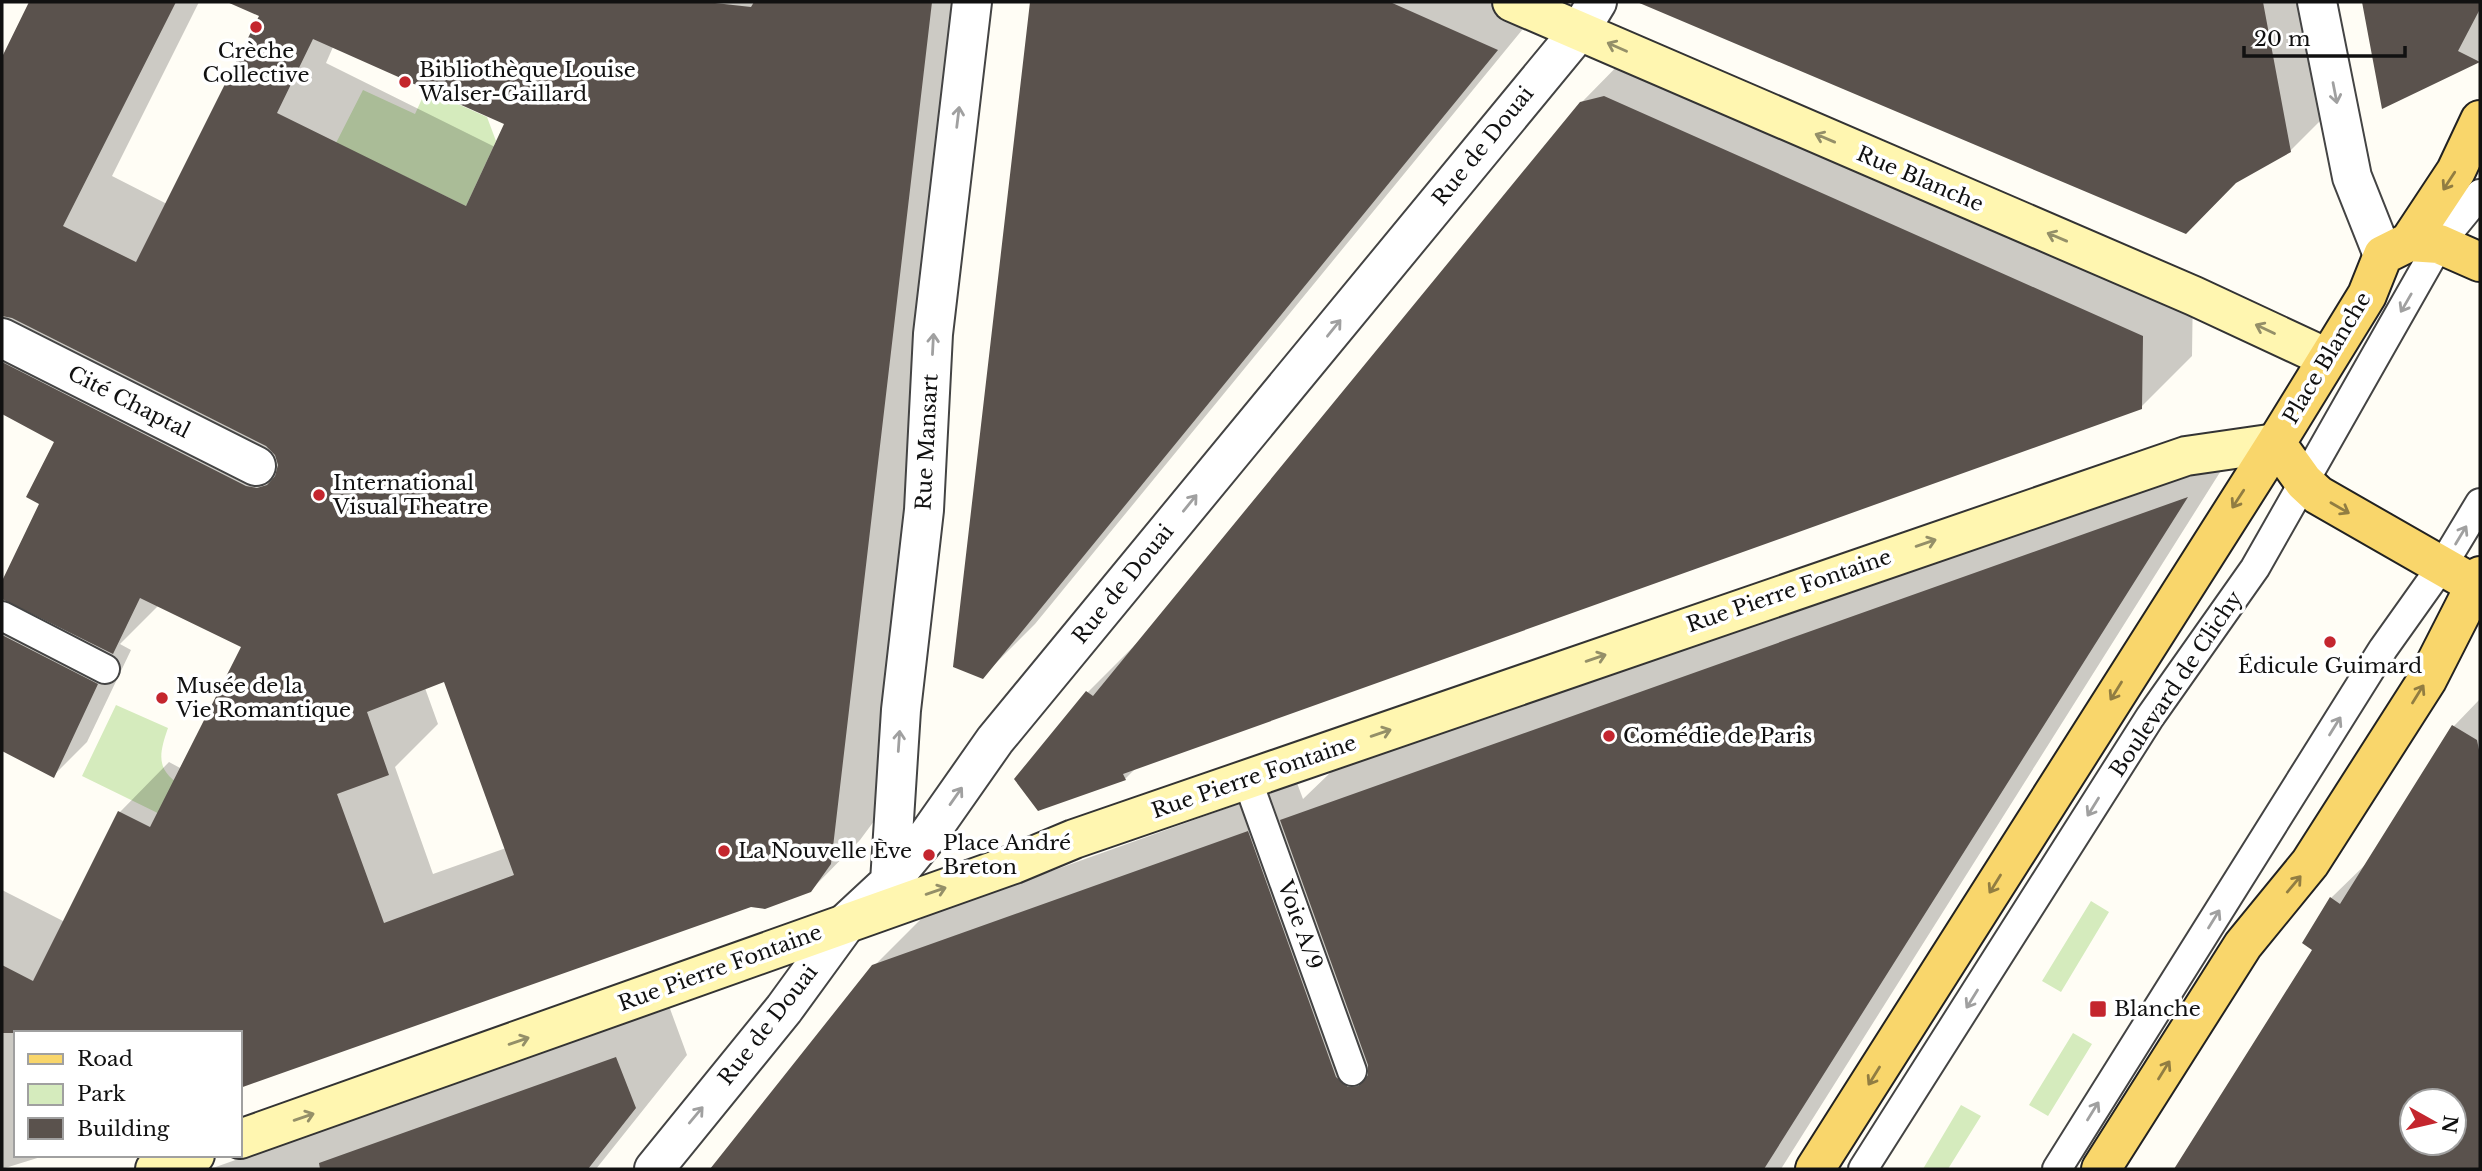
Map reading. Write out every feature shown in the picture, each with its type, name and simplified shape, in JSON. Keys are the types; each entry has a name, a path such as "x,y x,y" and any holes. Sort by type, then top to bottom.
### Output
{"main road":[{"name":"Boulevard de Clichy","path":"2410,247 2456,171 2480,120"},
{"path":"2410,247 2480,262"},
{"name":"Place Blanche","path":"2410,247 2367,295 2276,443 2304,482 2318,495 2479,590"},
{"name":"Boulevard de Clichy","path":"1815,1169 2276,443"},
{"path":"2101,1169 2243,945 2318,852 2427,680 2479,590"}],"street":[{"name":"Rue Mansart","path":"890,882 901,710 924,510 933,334 972,2"},
{"name":"Rue Blanche","path":"1511,2 1588,16 2327,358"},
{"path":"2317,2 2352,177 2410,247"},
{"name":"Rue de Douai","path":"654,1169 784,1009 848,921 890,882 927,837 995,740 1588,16"},
{"name":"Cité Chaptal","path":"2,338 256,466"},
{"name":"Rue Pierre Fontaine","path":"242,1138 1247,779 2186,456 2276,443"},
{"path":"155,1169 189,1157"}],"lane":[{"name":"Boulevard de Clichy","path":"1863,1169 2150,717 2255,568 2304,482 2410,247 2480,194"},
{"path":"2056,1169 2383,649 2442,566 2480,503"},
{"path":"2,616 105,669"},
{"name":"Voie A/9","path":"1247,779 1352,1071"}],"green space":[{"path":"363,90 415,114 426,90 487,117 496,141 466,206 336,143"},
{"path":"116,705 168,728 162,748 162,764 170,777 188,789 174,821 82,776"},
{"path":"2091,901 2109,912 2061,992 2042,981"},
{"path":"2073,1033 2092,1044 2048,1116 2029,1105"},
{"path":"1961,1105 1981,1116 1948,1169 1923,1169"}],"building":[{"path":"29,2 176,2 63,226 136,262 259,16 227,2 706,2 751,7 754,2 932,2 831,864 811,892 765,909 751,907 242,1087 242,1031 2,1033 2,965 33,981 118,811 150,827 241,647 140,598 113,654 2,599 2,581 39,504 26,497 54,442 2,414 2,362 246,486 257,488 267,485 275,476 278,465 275,455 266,446 12,318 2,316 2,57","holes":["313,39 504,124 466,206 277,113","444,682 514,875 384,923 337,794 389,775 367,712"]},
{"path":"1030,2 1390,2 1498,50 983,679 953,667"},
{"path":"1637,2 2263,2 2291,152 2236,183 2186,234"},
{"path":"2362,2 2480,2 2480,9 2458,51 2480,62 2382,109"},
{"path":"1604,96 2143,336 2142,409 1123,774 1126,780 1038,811 1014,779 1086,691 1093,696 1580,102"},
{"path":"2188,497 1764,1169 710,1169 872,965 1248,831 1336,1077 1348,1087 1358,1086 1368,1075 1368,1065 1280,820"},
{"path":"2,635 98,684 54,778 2,751"},
{"path":"2452,725 2477,740 2480,755 2480,1169 2174,1169 2312,950 2302,943 2330,897 2340,904"},
{"path":"616,1057 636,1108 588,1169 320,1169 319,1163"}],"place":[{"name":"Crèche Collective","path":"256,27"},
{"name":"Bibliothèque Louise Walser-Gaillard","path":"405,82"},
{"name":"International Visual Theatre","path":"319,495"},
{"name":"Édicule Guimard","path":"2330,642"},
{"name":"Musée de la Vie Romantique","path":"162,698"},
{"name":"Comédie de Paris","path":"1609,736"},
{"name":"La Nouvelle Ève","path":"724,851"},
{"name":"Place André Breton","path":"929,855"},
{"name":"Blanche","path":"2098,1009"}]}
